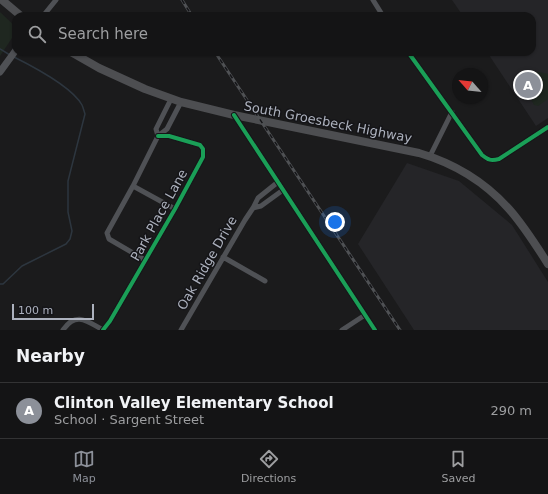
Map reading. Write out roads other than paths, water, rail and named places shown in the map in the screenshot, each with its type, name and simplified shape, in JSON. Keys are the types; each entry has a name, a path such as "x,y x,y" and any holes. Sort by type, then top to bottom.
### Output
{"main road":[{"path":"2,0 16,12"},
{"name":"South Groesbeck Highway","path":"77,56 99,68 145,89 181,102 234,115 389,146 430,156 458,168 492,192 516,217 548,264"}],"street":[{"path":"46,12 56,0"},
{"path":"373,0 381,12"},
{"path":"2,69 12,55"},
{"path":"411,56 482,155 489,160 499,159 548,127"},
{"path":"158,136 156,129 171,99"},
{"path":"145,260 109,239 107,236 108,231 158,136 167,129 181,102"},
{"path":"430,156 452,112"},
{"path":"234,115 375,330"},
{"name":"Park Place Lane","path":"103,330 110,321 175,209 203,157 204,152 200,145 169,136 158,136"},
{"name":"Oak Ridge Drive","path":"181,330 258,198 278,182"},
{"path":"133,186 175,209"},
{"name":"Oak Ridge Drive","path":"253,208 261,206 283,190"},
{"path":"223,257 265,281"},
{"path":"342,330 365,315"},
{"path":"63,330 69,322 80,319 87,321 103,330"}],"waterway":[{"path":"0,49 10,55"},
{"path":"0,284 3,284 22,266 66,244 70,239 72,231 68,212 68,181 85,114 82,105 70,91 61,84 14,57"}],"railway":[{"path":"182,0 190,12"},
{"path":"218,56 400,330"}],"place":[{"name":"Clinton Valley Elementary School","path":"528,85"}]}
